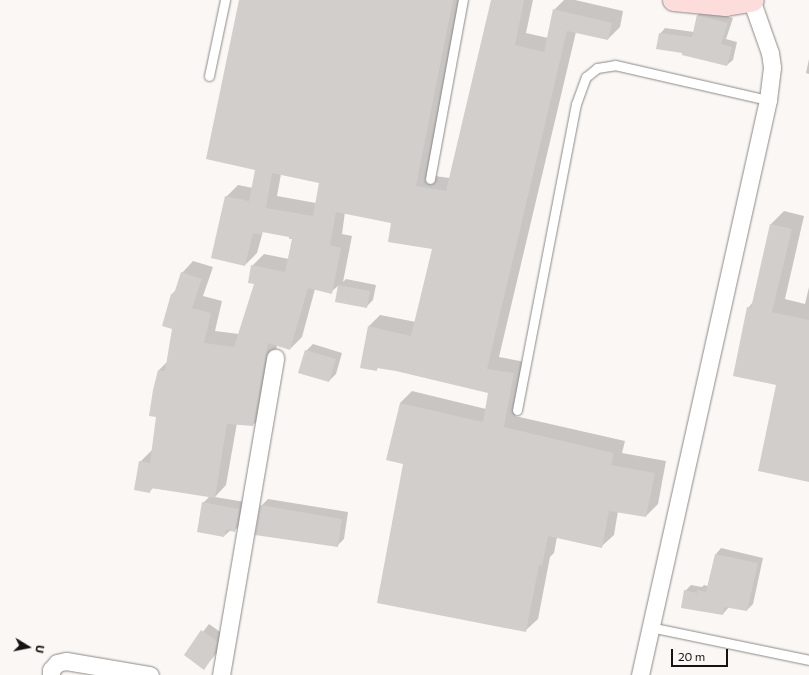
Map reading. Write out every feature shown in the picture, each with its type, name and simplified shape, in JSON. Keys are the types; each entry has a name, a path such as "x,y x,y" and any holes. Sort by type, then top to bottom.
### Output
{"main road":[{"path":"674,0 726,5 753,1"}],"street":[{"path":"640,675 768,100 772,67 770,52 753,1"},
{"path":"221,675 243,540 251,508 275,358"},
{"path":"51,675 51,670 57,663 66,661 150,675"}],"lane":[{"path":"209,76 225,0"},
{"path":"430,179 463,0"},
{"path":"517,410 576,104 586,77 597,68 615,65 768,100"},
{"path":"650,627 809,660"}],"building":[{"path":"239,0 453,0 416,186 446,191 491,0 524,0 515,45 544,52 553,9 612,23 608,40 567,31 487,369 514,373 504,427 614,453 611,465 655,473 646,517 609,511 602,548 548,536 542,566 539,565 526,632 377,603 403,464 386,460 400,403 483,422 488,393 396,371 377,368 377,371 360,368 368,326 411,336 432,249 388,242 391,223 336,212 330,245 341,248 332,294 308,288 290,350 268,343 253,426 227,424 215,498 151,488 150,493 134,490 139,461 150,463 156,417 149,416 153,390 158,370 165,371 172,329 162,326 171,294 174,294 181,272 202,279 192,308 211,313 204,343 234,347 254,284 248,283 251,265 285,272 292,239 289,239 289,237 262,232 261,235 253,233 245,266 211,258 225,196 249,201 255,170 206,159","holes":["272,173 319,183 313,216 266,208"]},
{"path":"697,15 728,23 721,44 732,47 727,66 682,55 682,53 656,49 659,33 692,37"},
{"path":"770,224 792,229 772,312 809,320 809,482 758,471 776,385 733,376 747,307 751,308"},
{"path":"338,285 370,291 367,308 335,302"},
{"path":"305,350 336,359 329,382 298,373"},
{"path":"202,502 239,509 235,532 226,530 224,537 197,532"},
{"path":"260,505 342,519 338,547 255,535"},
{"path":"715,554 758,563 747,611 724,607 723,615 681,608 684,590 697,593 697,590 706,592"},
{"path":"201,630 217,641 214,655 204,670 184,655"}]}
